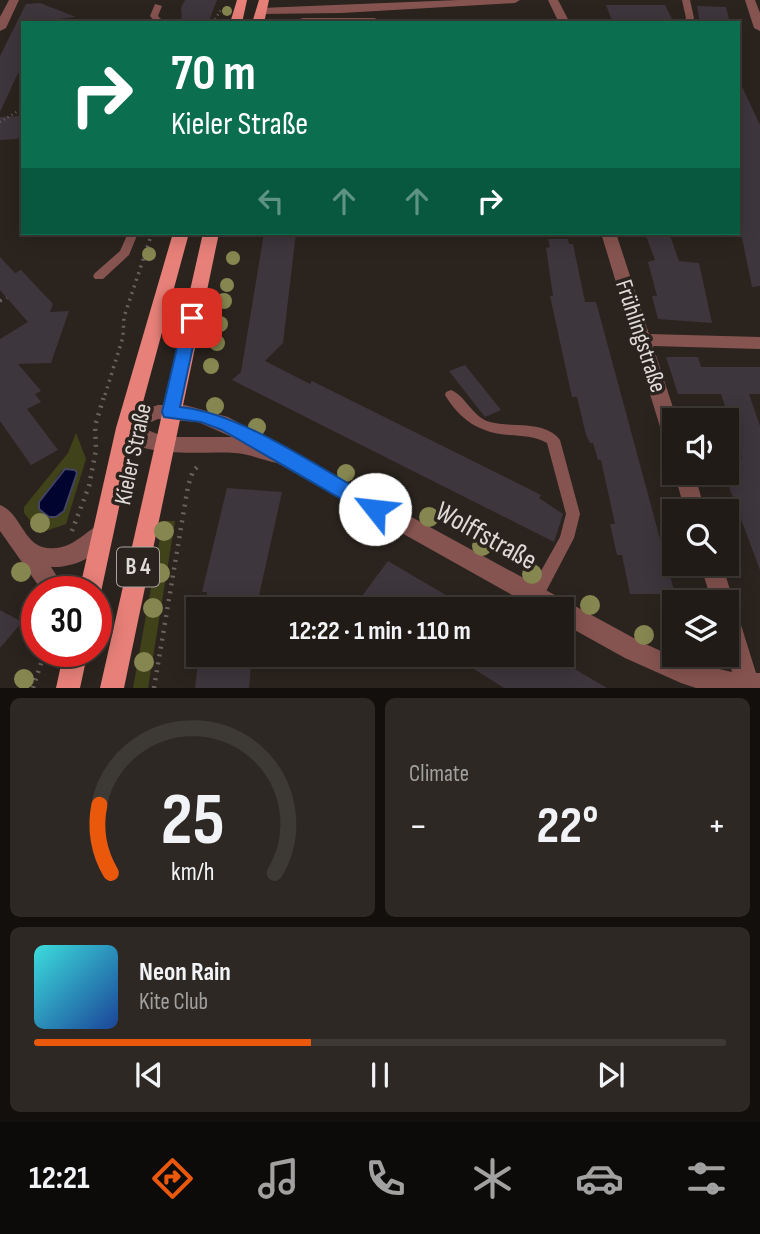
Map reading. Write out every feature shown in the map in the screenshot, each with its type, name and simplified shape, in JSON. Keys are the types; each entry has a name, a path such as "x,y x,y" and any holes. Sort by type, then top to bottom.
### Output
{"main road":[{"path":"237,21 242,0"},
{"name":"Kieler Straße","path":"94,576 126,428 180,235"},
{"name":"Kieler Straße","path":"111,688 211,235"},
{"path":"68,688 73,667"}],"street":[{"path":"0,28 14,0"},
{"path":"261,11 342,10 515,0"},
{"path":"553,0 564,21"},
{"path":"750,0 760,28"},
{"name":"Frühlingstraße","path":"609,235 664,408"},
{"path":"644,340 760,343"},
{"name":"Wolffstraße","path":"276,455 234,445 163,446 144,440 126,428 146,414 170,412 191,413 221,422 535,597"},
{"path":"0,514 44,576"},
{"path":"24,549 40,556 66,557 90,546 104,530"},
{"name":"Wolffstraße","path":"574,618 665,667 707,681 752,686"},
{"path":"739,650 752,686"}],"lane":[{"path":"686,0 690,18 688,21"},
{"path":"158,6 154,16 159,21"},
{"path":"299,21 378,21"},
{"path":"99,276 125,253 132,235"},
{"path":"451,395 481,424 502,430 539,434 552,440 573,513 567,538 535,597"}],"path":[{"path":"214,21 226,0"},
{"path":"0,122 21,109"},
{"path":"71,533 89,486 96,450 95,426 123,337 124,317 151,235"},
{"path":"0,301 7,298"},
{"path":"154,688 188,486 193,471 205,456"},
{"path":"33,688 40,667"}],"green space":[{"path":"76,433 86,459 66,524 40,533 24,513 24,507 68,453","holes":["62,470 75,470 64,511 39,502"]},
{"path":"163,521 175,521 148,688 133,688"}],"water":[{"path":"65,469 75,470 77,473 64,511 56,517 49,517 39,509 39,502"}],"building":[{"path":"185,0 217,0 209,21 182,21 181,8"},
{"path":"40,3 76,17 21,21 21,73 18,73 0,112 0,56 26,4"},
{"path":"606,5 665,5 673,21 612,21"},
{"path":"697,6 726,7 730,21 700,21"},
{"path":"740,82 760,125 760,286 752,287 741,233"},
{"path":"21,116 21,136 17,139 0,140 0,117"},
{"path":"264,235 296,235 283,343 265,361 310,384 312,381 541,495 539,498 563,514 554,542 232,380 241,372"},
{"path":"646,235 670,235 679,261 699,263 712,323 658,319 652,296 657,296 648,262 655,260"},
{"path":"548,239 568,239 569,244 573,244 585,302 596,302 662,546 662,576 670,576 674,590 662,590 662,594 630,594 622,555 617,555 610,524 615,524 601,460 598,460 593,443 590,443 586,435 577,397 572,397 550,296 553,296 546,248 550,247"},
{"path":"0,257 15,273 21,270 53,304 50,312 69,311 51,363 18,364 41,391 35,394 41,402 27,409 58,450 31,465 0,421 0,339 28,322 0,290"},
{"path":"666,357 698,357 701,367 760,367 760,394 749,394 760,426 760,570 739,514 739,499 733,499 728,485 739,485 739,458 742,458 739,449 739,408 726,408 721,394 678,394"},
{"path":"465,365 501,410 485,417 449,371"},
{"path":"227,488 282,492 259,597 206,597 207,592 202,592"},
{"path":"388,561 450,597 361,597"},
{"path":"0,610 21,623 0,648"},
{"path":"197,667 251,667 249,688 195,688"},
{"path":"471,667 571,667 607,688 504,688"}],"route":[{"path":"192,318 170,412 202,415 229,425 276,455 375,509"}]}
